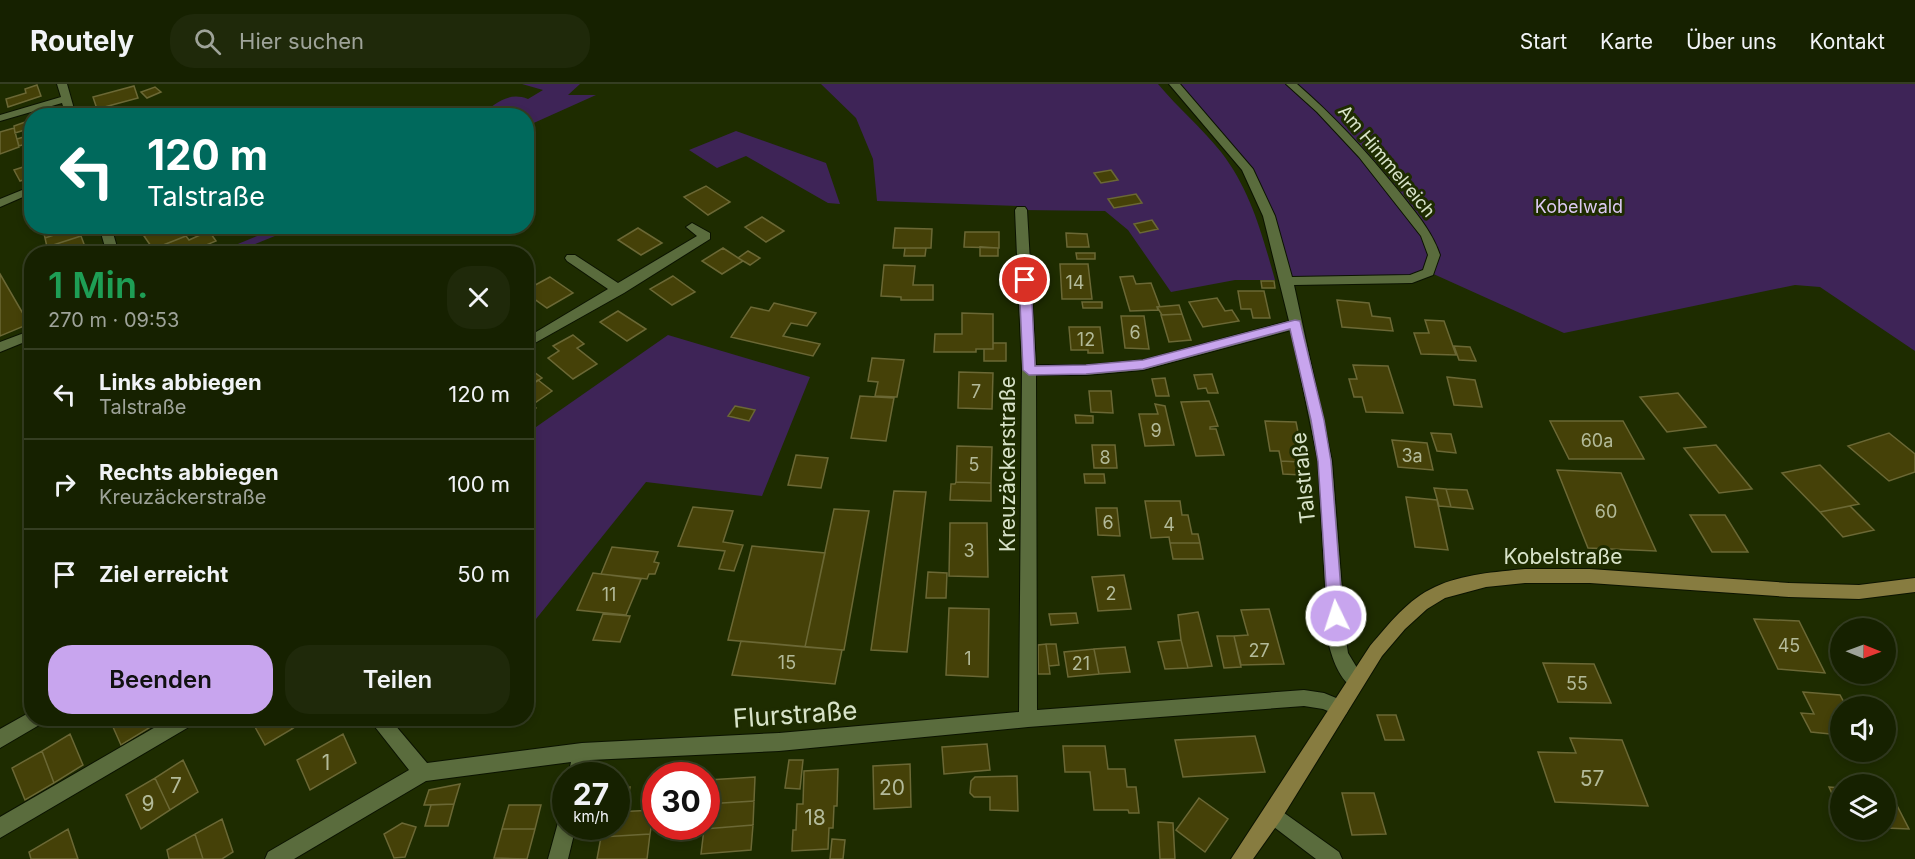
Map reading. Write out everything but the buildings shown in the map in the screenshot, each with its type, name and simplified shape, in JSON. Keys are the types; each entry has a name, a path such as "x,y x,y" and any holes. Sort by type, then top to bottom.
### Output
{"street":[{"path":"62,84 69,108"},
{"name":"Talstraße","path":"1174,84 1247,169 1269,216 1318,420 1325,461 1337,640 1340,655 1356,681"},
{"name":"Am Himmelreich","path":"1286,281 1412,279 1429,272 1434,255 1427,235 1389,184 1343,132 1291,84"},
{"path":"35,108 66,99"},
{"path":"0,118 24,111"},
{"path":"0,203 24,192"},
{"name":"Kreuzäckerstraße","path":"1021,210 1029,370 1028,719"},
{"path":"534,339 706,236 692,228"},
{"path":"571,258 619,290"},
{"path":"1029,370 1086,370 1143,365 1295,324"},
{"path":"0,346 24,337"},
{"name":"Kobelstraße","path":"1241,859 1273,814 1383,642 1421,604 1440,592 1486,580 1525,576 1590,576 1789,590 1858,592 1915,585"},
{"name":"Flurstraße","path":"275,859 423,772 582,752 779,742 1028,719 1304,698 1324,701 1340,708"},
{"path":"0,739 24,725"},
{"path":"0,828 174,726"},
{"path":"384,726 423,772"},
{"path":"580,762 582,752"},
{"path":"1273,814 1332,859"},
{"path":"558,859 563,840"}],"green space":[{"path":"522,84 580,84 568,95 596,95 534,123 534,108 490,108 508,98 528,99 543,90"},
{"path":"821,84 1158,84 1214,143 1240,182 1254,213 1275,280 1235,280 1171,292 1128,230 1105,211 1021,210 1018,206 877,201 873,159 856,118"},
{"name":"Kobelwald","path":"1174,84 1915,84 1915,351 1820,287 1795,285 1564,333 1429,272 1421,276 1286,281 1259,192"},
{"path":"736,131 826,163 840,204 828,203 746,156 717,168 689,150"},
{"path":"262,234 280,234 250,246 233,246"},
{"path":"668,335 810,377 762,496 646,482 534,622 534,428"}],"route":[{"path":"1025,280 1029,370 1086,370 1143,365 1295,324 1318,420 1325,461 1336,616"}]}
